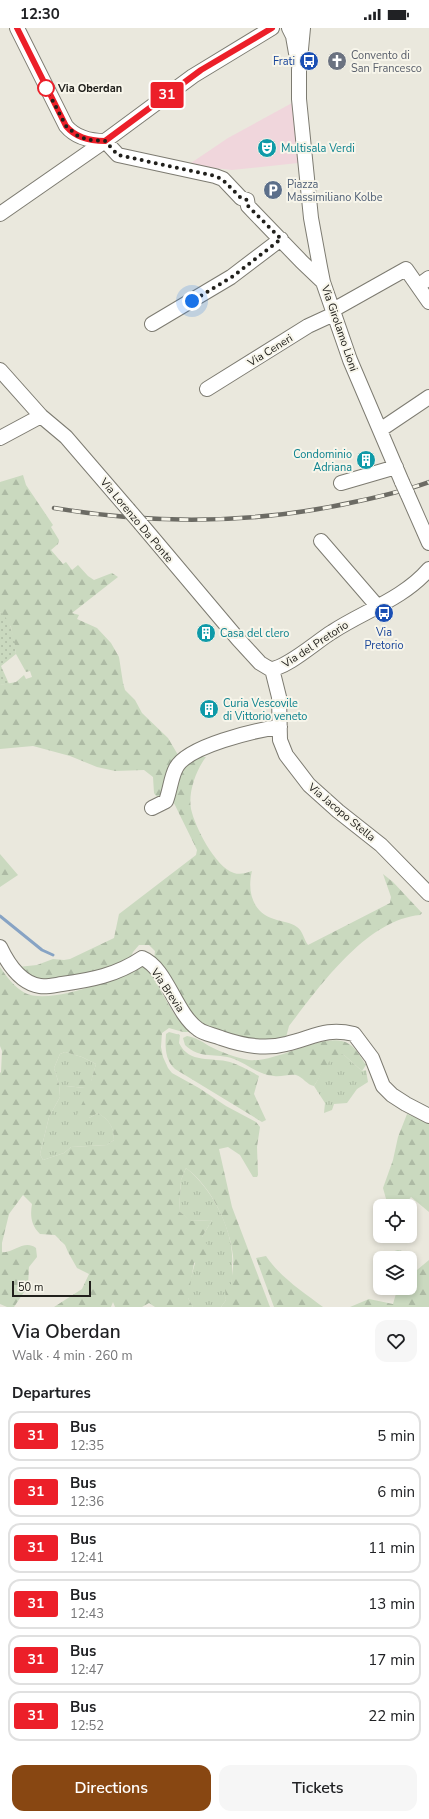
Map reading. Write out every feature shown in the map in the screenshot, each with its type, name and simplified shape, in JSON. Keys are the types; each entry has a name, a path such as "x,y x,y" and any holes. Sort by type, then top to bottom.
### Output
{"street":[{"path":"16,28 66,126 73,134 84,139 105,141 118,155 198,171 222,179 241,198 247,200 248,206 323,282"},
{"path":"0,214 105,141 197,73 272,28"},
{"path":"289,28 293,36 299,70"},
{"path":"299,70 303,28"},
{"name":"Via Girolamo Lioni","path":"299,70 299,99 311,218 323,282 350,360 429,543"},
{"path":"152,324 232,277 281,239"},
{"name":"Via Ceneri","path":"207,389 308,326 406,269 418,286"},
{"path":"429,278 418,286 429,302"},
{"name":"Via Lorenzo Da Ponte","path":"0,370 41,416 66,437 260,663 272,669"},
{"path":"380,430 429,397"},
{"path":"0,438 41,416"},
{"path":"341,484 396,467"},
{"path":"321,541 378,607"},
{"name":"Via del Pretorio","path":"272,669 286,664 332,631 378,607 397,595 429,569"},
{"name":"Via del Pretorio","path":"397,595 429,584"},
{"name":"Via Jacopo Stella","path":"272,669 279,697 280,740 286,755 309,785 338,811 381,845 429,894"},
{"path":"152,808 166,801 175,769 183,758 226,740 280,727"},
{"name":"Via Brevia","path":"0,948 9,965 17,973 40,986 97,979 130,966 142,958 148,960 161,976 177,1005 198,1030 237,1044 267,1046 285,1045 331,1031 354,1034 372,1058 383,1086 392,1095 429,1116"}],"shaded area":[{"path":"292,103 298,163 232,170 188,165 228,138"}],"green space":[{"path":"23,475 26,485 53,525 51,527 59,540 58,544 51,550 63,564 66,562 72,570 78,565 94,580 112,573 118,577 72,613 79,615 77,619 97,628 111,643 119,657 125,690 135,700 142,713 168,738 178,755 162,796 156,796 154,793 153,777 144,770 115,771 97,767 70,756 33,746 0,749 0,685 16,682 24,675 26,679 32,677 30,671 26,672 16,654 11,627 0,612 0,482"},
{"path":"0,612 8,621 10,626 16,654 1,666 9,684 0,685"},
{"path":"197,756 206,757 199,768 194,782 190,802 193,817 201,836 213,855 227,869 238,874 252,871 250,886 256,906 267,916 297,927 301,931 308,945 390,903 391,897 383,874 393,882 422,913 420,915 400,920 381,929 346,957 315,992 289,1026 285,1041 250,1043 202,1025 195,1019 154,959 155,951 149,945 139,945 133,952 129,961 101,974 37,983 18,967 37,965 53,959 70,959 114,938 119,914 196,855 197,850 171,797 180,771"},
{"path":"0,854 18,875 0,887"},
{"path":"144,964 182,1025 190,1032 183,1032 169,1028 162,1033 161,1047 163,1057 172,1073 199,1088 226,1106 256,1122 260,1127 257,1147 257,1177 253,1177 240,1155 228,1147 219,1149 232,1207 270,1307 221,1307 226,1300 225,1289 231,1284 233,1263 228,1232 218,1208 211,1196 195,1176 186,1168 181,1180 179,1211 191,1221 212,1220 202,1237 213,1253 194,1263 188,1298 193,1307 155,1307 149,1303 142,1307 115,1307 113,1302 111,1307 54,1307 82,1289 89,1274 77,1268 65,1245 55,1235 40,1234 37,1231 32,1220 32,1204 23,1195 9,1214 2,1243 2,1252 27,1245 36,1248 37,1257 29,1267 28,1286 14,1307 7,1307 0,1304 0,1073 2,1051 0,1046 0,967 17,988 25,993 37,996 51,996 68,993 103,982","holes":["65,1052 82,1057 96,1064 91,1081 83,1073 66,1086 85,1088 85,1097 76,1117 89,1118 98,1113 110,1124 113,1131 114,1140 107,1145 71,1147 64,1153 43,1160 40,1154 49,1117 60,1097 59,1084 54,1068 60,1054"]},
{"path":"169,1032 180,1035 179,1043 183,1050 195,1057 230,1062 259,1076 254,1094 266,1120 262,1122 175,1069 169,1062 166,1053 166,1034"},
{"path":"187,1036 201,1041 224,1053 249,1060 261,1060 274,1057 316,1043 340,1041 352,1046 366,1065 362,1071 343,1054 337,1056 328,1063 314,1086 296,1075 269,1075 258,1072 234,1059 196,1053 185,1045 183,1038"},
{"path":"65,1052 82,1057 96,1064 91,1082 66,1086 85,1088 89,1118 98,1113 105,1118 112,1127 114,1140 107,1145 71,1147 64,1153 43,1160 40,1154 49,1117 60,1097 59,1084 54,1068 60,1054"},
{"path":"339,1054 343,1054 362,1071 366,1070 368,1082 357,1089 347,1103 334,1104 332,1110 324,1113 325,1103 314,1086 330,1059"},
{"path":"407,1114 429,1123 429,1212 417,1202 417,1199 411,1197 409,1199 386,1199 383,1188 393,1160 398,1137"},
{"path":"186,1168 205,1187 213,1199 226,1225 230,1239 232,1252 232,1279 226,1295 226,1300 221,1307 193,1307 188,1298 188,1289 202,1237 212,1220 190,1221 179,1211 181,1180"},
{"path":"266,1256 278,1271 323,1307 274,1307 256,1258"},
{"path":"429,1260 429,1307 350,1307 369,1299 393,1304 396,1295 417,1295 417,1270"}],"waterway":[{"path":"0,916 42,950 53,955"}],"railway":[{"path":"54,508 92,514 130,517 207,520 245,518 321,509 385,495 429,482"}],"bus line":[{"name":"31","path":"17,28 62,121 69,130 73,134 84,139 105,141 201,70 272,28"}],"place":[{"name":"Frati","path":"309,61"},
{"name":"Convento di San Francesco","path":"337,61"},
{"name":"Via Oberdan","path":"46,88"},
{"name":"Multisala Verdi","path":"267,148"},
{"name":"Piazza Massimiliano Kolbe","path":"273,190"},
{"name":"Condominio Adriana","path":"366,460"},
{"name":"Via Pretorio","path":"384,613"},
{"name":"Casa del clero","path":"206,633"},
{"name":"Curia Vescovile di Vittorio veneto","path":"209,709"}],"route":[{"path":"46,88 62,121 73,134 84,139 105,141 118,155 198,171 222,179 241,198 247,200 248,206 281,239 232,277 192,301"}]}
